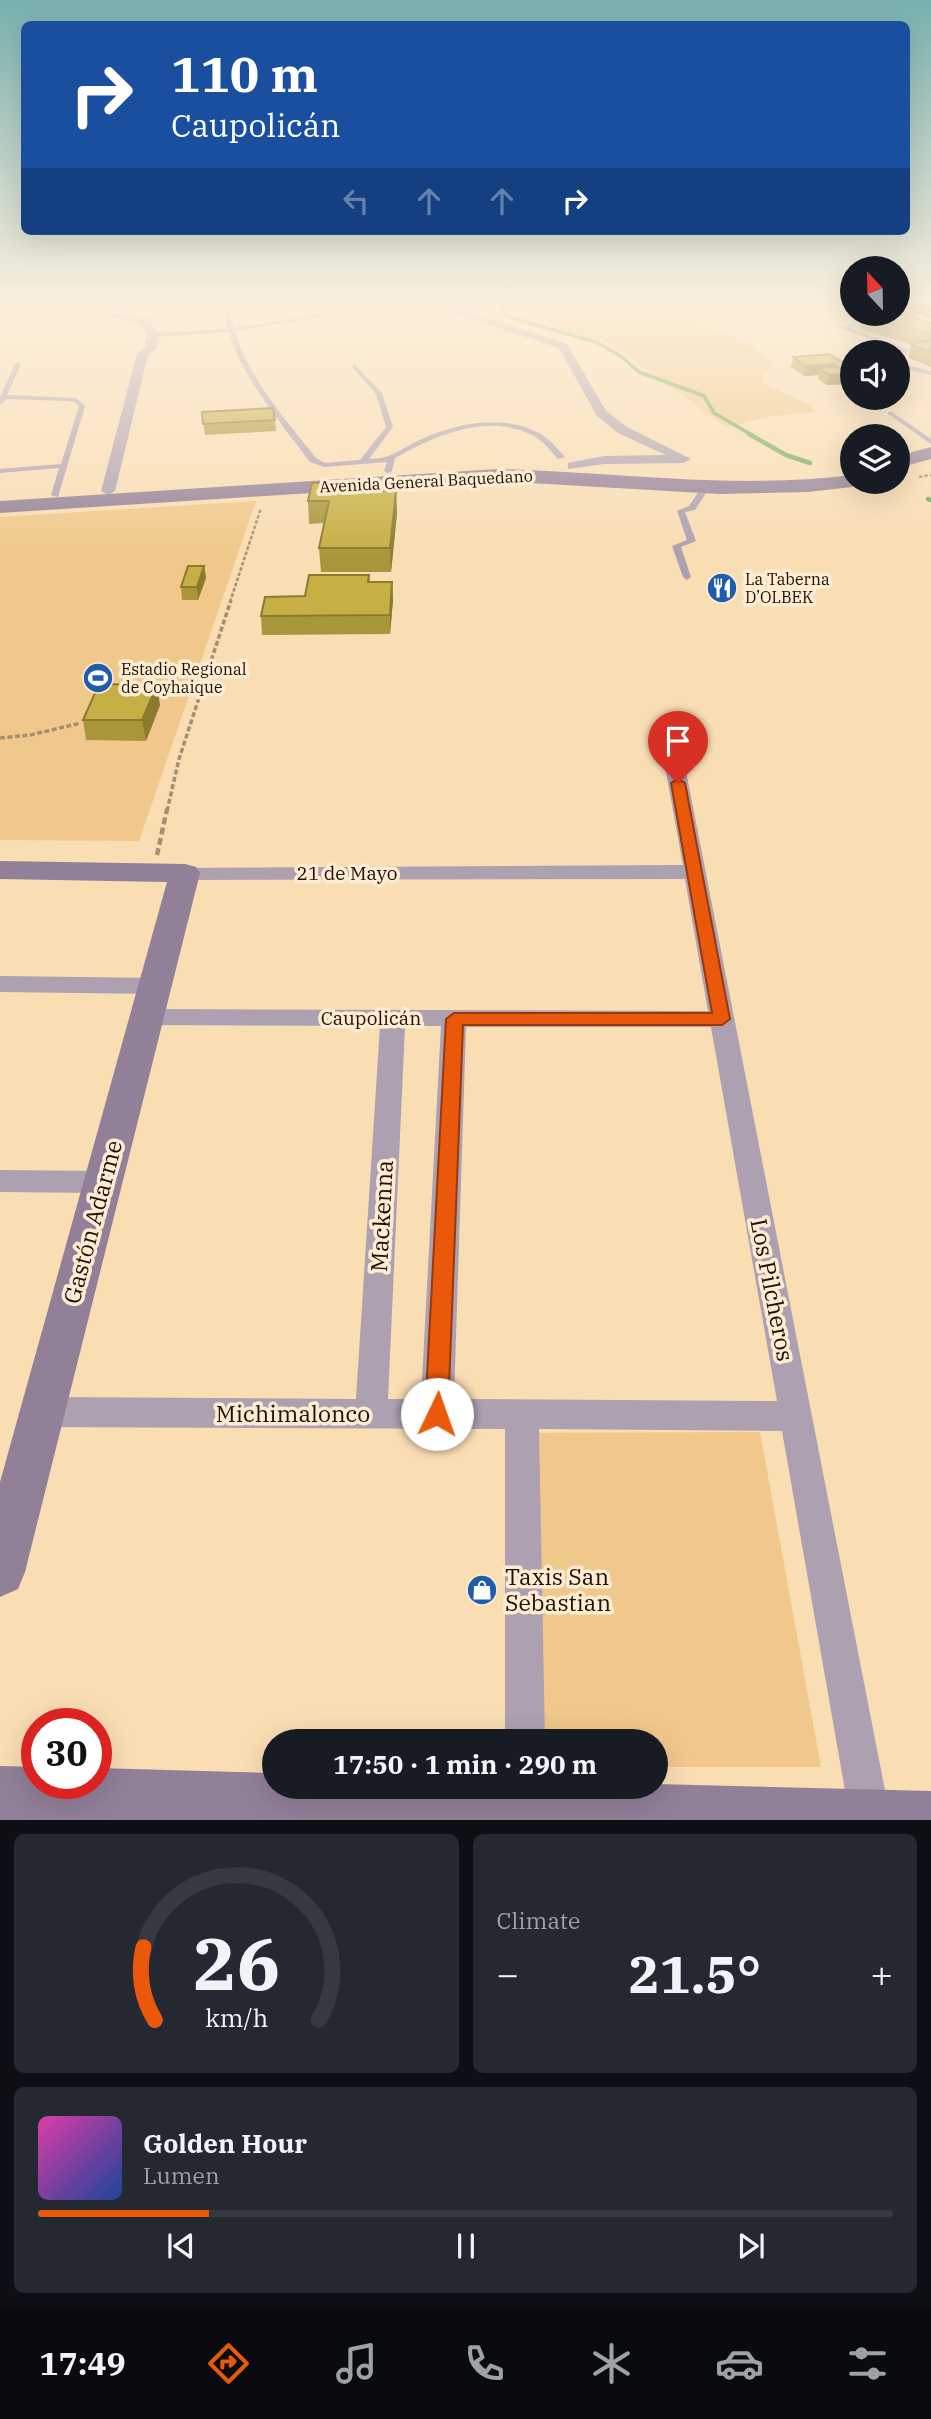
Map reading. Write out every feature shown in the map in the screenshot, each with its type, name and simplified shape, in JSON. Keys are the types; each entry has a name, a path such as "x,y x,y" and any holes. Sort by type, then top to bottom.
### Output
{"main road":[{"path":"910,459 931,453"},
{"name":"Avenida General Baquedano","path":"0,499 390,466 567,462 715,476 794,475 840,471"},
{"path":"910,470 931,466"},
{"name":"Avenida General Baquedano","path":"0,507 497,475 569,476 706,488 791,488 840,482"},
{"name":"21 de Mayo","path":"0,870 169,873"},
{"name":"Gastón Adarme","path":"0,1572 14,1468 42,1412 151,1001 169,873"},
{"path":"0,1794 262,1796"},
{"path":"532,1799 627,1816 901,1820"}],"street":[{"path":"108,491 135,387"},
{"path":"567,462 684,459 608,419 593,404 585,387"},
{"name":"Los Pilcheros","path":"674,761 871,1819"},
{"name":"21 de Mayo","path":"169,873 694,872"},
{"name":"Caupolicán","path":"0,984 151,1001 393,1018 722,1019"},
{"name":"Mackenna","path":"371,1414 393,1018"},
{"path":"437,1414 454,1019"},
{"path":"0,1181 103,1182"},
{"name":"Michimalonco","path":"42,1412 796,1416"},
{"path":"522,1416 525,1729"}],"lane":[{"path":"260,387 313,460 324,465 363,461 390,466 423,438 441,432 496,425 535,434 567,462"},
{"path":"363,461 390,427 379,393 373,387"},
{"path":"1,400 67,399 76,400 82,406 61,466 55,495"},
{"path":"890,413 931,442"},
{"path":"0,471 61,466"},
{"path":"687,577 676,546 692,541 681,510 692,508 706,488"}],"path":[{"path":"169,873 179,760 266,490"},
{"path":"0,738 30,735 81,723"}],"shaded area":[{"path":"670,387 771,387 810,405 817,412 773,416 726,427"},
{"name":"Estadio Regional de Coyhaique","path":"256,501 139,841 0,840 0,517"},
{"path":"760,1432 821,1767 668,1767 668,1729 521,1729 511,1433"}],"building":[{"path":"273,408 275,420 203,424 202,412"},
{"path":"312,483 343,483 342,491 396,491 390,548 319,548 329,501 308,501"},
{"path":"188,566 204,566 197,587 181,587"},
{"path":"309,575 369,575 368,582 392,582 390,615 261,616 265,597 305,596"},
{"path":"99,684 157,685 142,720 83,720"}],"waterway":[{"path":"679,387 704,396 714,413 752,435"},
{"path":"749,434 786,455 810,463"}],"place":[{"name":"La Taberna D’OLBEK","path":"722,588"},
{"name":"Estadio Regional de Coyhaique","path":"98,678"},
{"name":"Taxis San Sebastian","path":"482,1590"}],"route":[{"path":"437,1414 454,1019 722,1019 678,783"}]}
